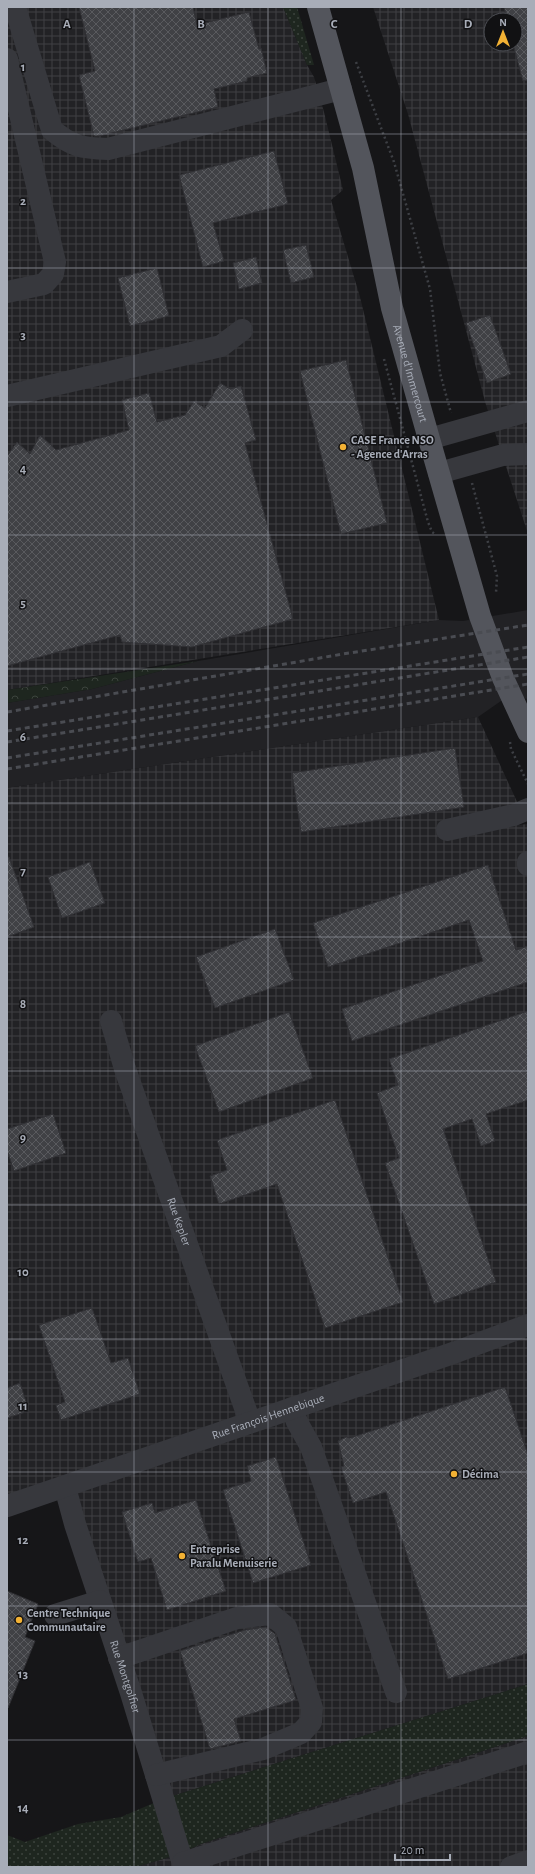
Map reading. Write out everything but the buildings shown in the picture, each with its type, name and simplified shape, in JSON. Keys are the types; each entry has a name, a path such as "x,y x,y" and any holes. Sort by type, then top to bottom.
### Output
{"main road":[{"name":"Avenue d'Immercourt","path":"318,7 364,168 384,272 401,344 428,439 480,616 503,678 528,732"}],"street":[{"path":"15,7 52,130 67,143 88,148 108,149 341,89"},
{"path":"7,59 55,262 53,274 44,284 7,292"},
{"path":"7,396 221,346 242,330"},
{"path":"428,439 528,411"},
{"path":"439,473 503,455 528,454"},
{"path":"447,830 514,815 528,810"},
{"name":"Rue Kepler","path":"111,1021 125,1070 250,1422"},
{"name":"Rue François Hennebique","path":"7,1506 448,1355 528,1325"},
{"path":"292,1408 297,1422 311,1447 396,1692"},
{"name":"Rue Montgolfier","path":"65,1487 75,1524 184,1865"},
{"path":"55,1615 100,1600"},
{"path":"119,1658 238,1618 270,1614 286,1627 312,1708 311,1722 301,1733 263,1749 156,1775"},
{"path":"184,1865 229,1858 528,1752"},
{"path":"511,1867 528,1861"}],"path":[{"path":"354,58 394,162 430,289 440,373 457,432"},
{"path":"467,465 496,576 496,597"}],"shaded area":[{"path":"7,7 283,7 307,65 314,77 324,112 343,190 331,200 360,297 439,620 7,690"},
{"path":"373,7 528,7 528,534 486,405 408,114"},
{"path":"528,610 528,699 518,697 501,701 478,717 7,788 7,703 92,689 198,661 439,620 463,621"},
{"path":"478,717 519,806 518,825 528,824 528,1684 163,1799 65,1487 7,1506 7,788"},
{"path":"528,1736 528,1867 136,1867 180,1854 201,1844"}],"green space":[{"path":"283,7 297,7 314,65 307,65"},
{"path":"198,661 92,689 7,703 7,690"},
{"path":"528,1684 528,1736 201,1844 180,1854 136,1867 7,1867 7,1835 25,1842 78,1824 121,1817 163,1799"}],"railway":[{"path":"7,712 343,654 528,625"},
{"path":"7,731 528,647"},
{"path":"7,742 528,657"},
{"path":"7,758 528,674"},
{"path":"7,769 528,684"}],"place":[{"name":"CASE France NSO - Agence d'Arras","path":"343,447"},
{"name":"Décima","path":"454,1474"},
{"name":"Entreprise Paralu Menuiserie","path":"182,1556"},
{"name":"Centre Technique Communautaire","path":"19,1620"}]}
